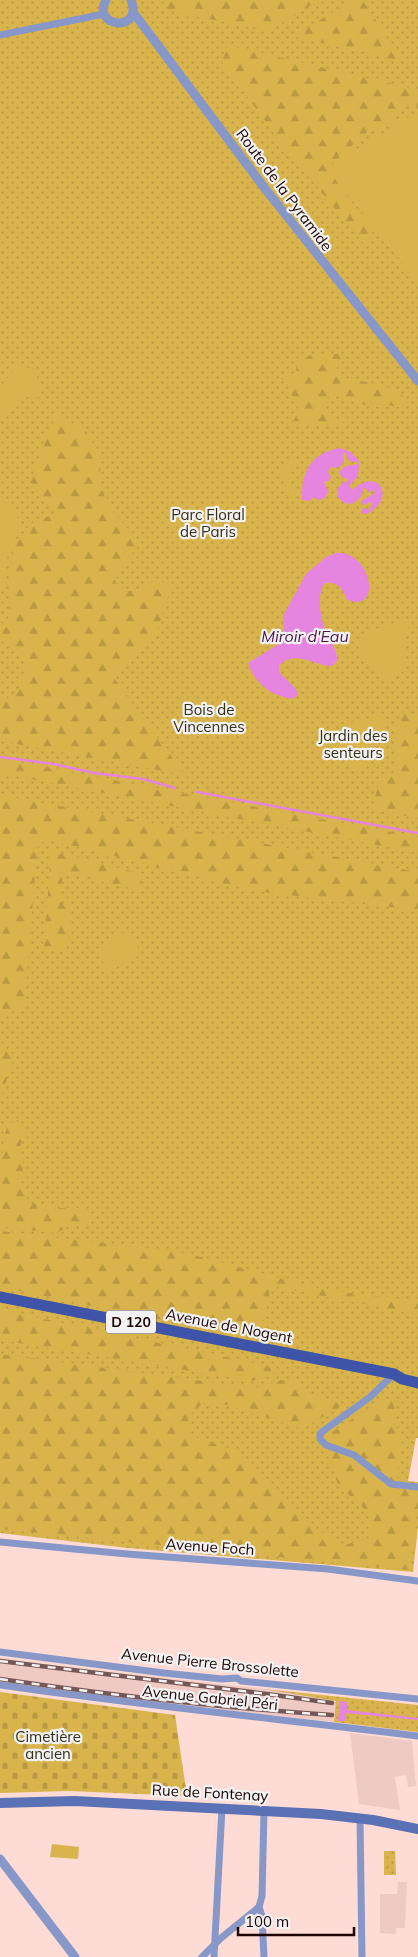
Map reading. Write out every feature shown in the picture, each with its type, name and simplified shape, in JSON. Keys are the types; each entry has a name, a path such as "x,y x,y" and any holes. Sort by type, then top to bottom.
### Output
{"main road":[{"name":"Avenue de Nogent","path":"0,1297 394,1374 418,1375"},
{"name":"Avenue de Nogent","path":"394,1374 402,1379 418,1383"},
{"name":"Rue de Fontenay","path":"0,1803 75,1801 222,1808 360,1818 418,1829"}],"street":[{"path":"106,0 103,5 104,14 108,20 120,24 130,18 134,12 131,0"},
{"name":"Route de la Pyramide","path":"134,12 266,190 418,381"},
{"path":"0,35 104,14"},
{"path":"394,1374 370,1397 323,1431 320,1434 320,1439 326,1445 354,1455 391,1484 418,1487"},
{"name":"Avenue Foch","path":"0,1542 153,1556 336,1569 418,1581"},
{"name":"Avenue Pierre Brossolette","path":"0,1652 174,1674 222,1679 237,1678 242,1681 418,1699"},
{"name":"Avenue Gabriel Péri","path":"0,1685 123,1702 418,1736"},
{"path":"214,1957 222,1808"},
{"path":"202,1957 221,1938 258,1907 262,1896 264,1811"},
{"path":"360,1818 362,1957"},
{"path":"0,1859 75,1957"},
{"path":"258,1907 262,1916 264,1957"}],"shaded area":[{"path":"0,1658 337,1697 334,1722 115,1698 0,1683"},
{"path":"350,1733 412,1741 416,1786 408,1787 406,1775 395,1777 400,1810 359,1804"},
{"path":"398,1882 407,1882 405,1928 396,1928 396,1934 380,1933 380,1894 397,1894"}],"green space":[{"name":"Bois de Vincennes","path":"0,0 418,0 418,1438 416,1438 408,1481 418,1482 418,1527 413,1572 128,1548 0,1533"},
{"path":"167,0 319,0 268,32 168,10"},
{"path":"354,0 363,0 402,61 293,36"},
{"path":"228,45 418,90 418,107 409,105 398,112 393,125 368,131 327,168 373,232 364,244 282,144 222,62"},
{"path":"418,111 418,283 327,168"},
{"path":"314,354 341,354 342,363 334,370 339,374 347,378 390,388 400,393 407,400 406,403 397,407 384,404 379,407 372,407 372,401 365,405 330,394 325,404 327,415 342,421 344,427 292,425 297,415 298,406 291,391 292,381 280,379 297,374 296,366 308,356"},
{"path":"24,365 33,371 39,379 40,394 37,399 27,397 18,399 2,419 0,425 0,387 17,366"},
{"path":"56,414 86,431 100,457 101,489 113,512 141,543 113,576 120,591 139,591 157,579 171,588 156,634 114,678 185,775 0,741 0,701 4,701 19,690 27,667 21,651 0,635 0,625 8,620 13,549 30,524 59,512 30,482"},
{"path":"296,459 289,473 292,485 297,491 295,496 285,487 279,467"},
{"path":"2,501 21,511 17,519 20,521 12,552 8,552 5,584 2,584 2,574 0,574 0,504"},
{"path":"403,617 411,621 404,645 407,670 386,680 383,674 362,655 362,640 377,628 398,621"},
{"path":"401,712 418,714 418,818 372,810 378,785 395,771 396,724"},
{"name":"Jardin des senteurs","path":"381,716 387,725 380,732 386,737 364,757 370,764 357,773 334,748 337,745 334,740 354,721"},
{"path":"0,759 418,837 418,853 0,773"},
{"path":"0,795 418,872 418,913 398,908 253,891 46,839 38,846 37,851 24,1009 16,1009 0,1017"},
{"path":"51,851 143,874 140,890 62,873 62,904 70,906 71,924 65,955 44,948"},
{"path":"126,930 140,951 110,972 95,951"},
{"path":"0,1043 8,1052 14,1054 0,1103"},
{"path":"18,1120 25,1126 19,1153 23,1162 23,1176 16,1179 15,1185 29,1195 26,1200 29,1203 48,1204 61,1208 82,1208 91,1214 87,1223 66,1227 57,1233 0,1227 3,1144 8,1125"},
{"path":"0,1231 186,1253 324,1290 418,1301 418,1314 271,1286 260,1338 105,1309 0,1287"},
{"path":"0,1309 273,1367 275,1372 267,1377 252,1381 0,1340"},
{"path":"0,1354 256,1388 281,1380 293,1381 303,1391 343,1405 302,1429 229,1405 203,1403 188,1417 189,1435 233,1450 243,1456 281,1499 314,1528 345,1545 369,1538 371,1515 338,1485 323,1438 382,1399 393,1399 400,1447 397,1482 418,1488 418,1507 410,1570 0,1529"},
{"path":"264,1689 418,1705 418,1732 334,1722 336,1701"},
{"name":"Cimetière ancien","path":"0,1692 175,1715 187,1796 69,1791 0,1793"},
{"path":"52,1844 79,1847 78,1859 50,1857"},
{"path":"384,1851 395,1851 396,1875 384,1875"}],"water":[{"path":"340,448 351,452 359,461 358,476 349,486 352,490 362,483 370,481 377,483 381,487 383,494 381,501 366,514 361,513 362,510 364,508 369,510 372,504 371,502 363,505 361,501 375,493 374,490 367,493 367,489 364,488 360,498 352,504 344,503 338,497 338,488 344,481 346,483 348,479 341,477 339,471 346,466 358,464 357,462 349,461 345,452 343,453 344,460 341,466 336,468 330,467 328,472 331,477 329,481 324,482 328,492 325,498 319,500 313,497 310,501 302,500 303,481 309,466 321,454"},
{"name":"Miroir d'Eau","path":"336,553 347,554 362,566 369,584 368,593 365,599 354,602 346,599 336,584 325,583 320,595 321,617 325,630 336,651 337,661 332,666 328,666 296,658 284,661 279,666 279,672 296,689 298,695 292,699 277,695 259,683 248,663 284,641 283,616 306,574 326,557"},
{"path":"340,1701 347,1702 347,1710 418,1718 418,1720 346,1713 345,1721 338,1721"}],"waterway":[{"path":"0,757 54,764 94,773 143,779 175,788"},
{"path":"197,792 418,833"}],"railway":[{"path":"0,1661 332,1703"},
{"path":"0,1679 166,1700 332,1715"}],"park label":[{"name":"Parc Floral de Paris","path":"208,524"}]}
